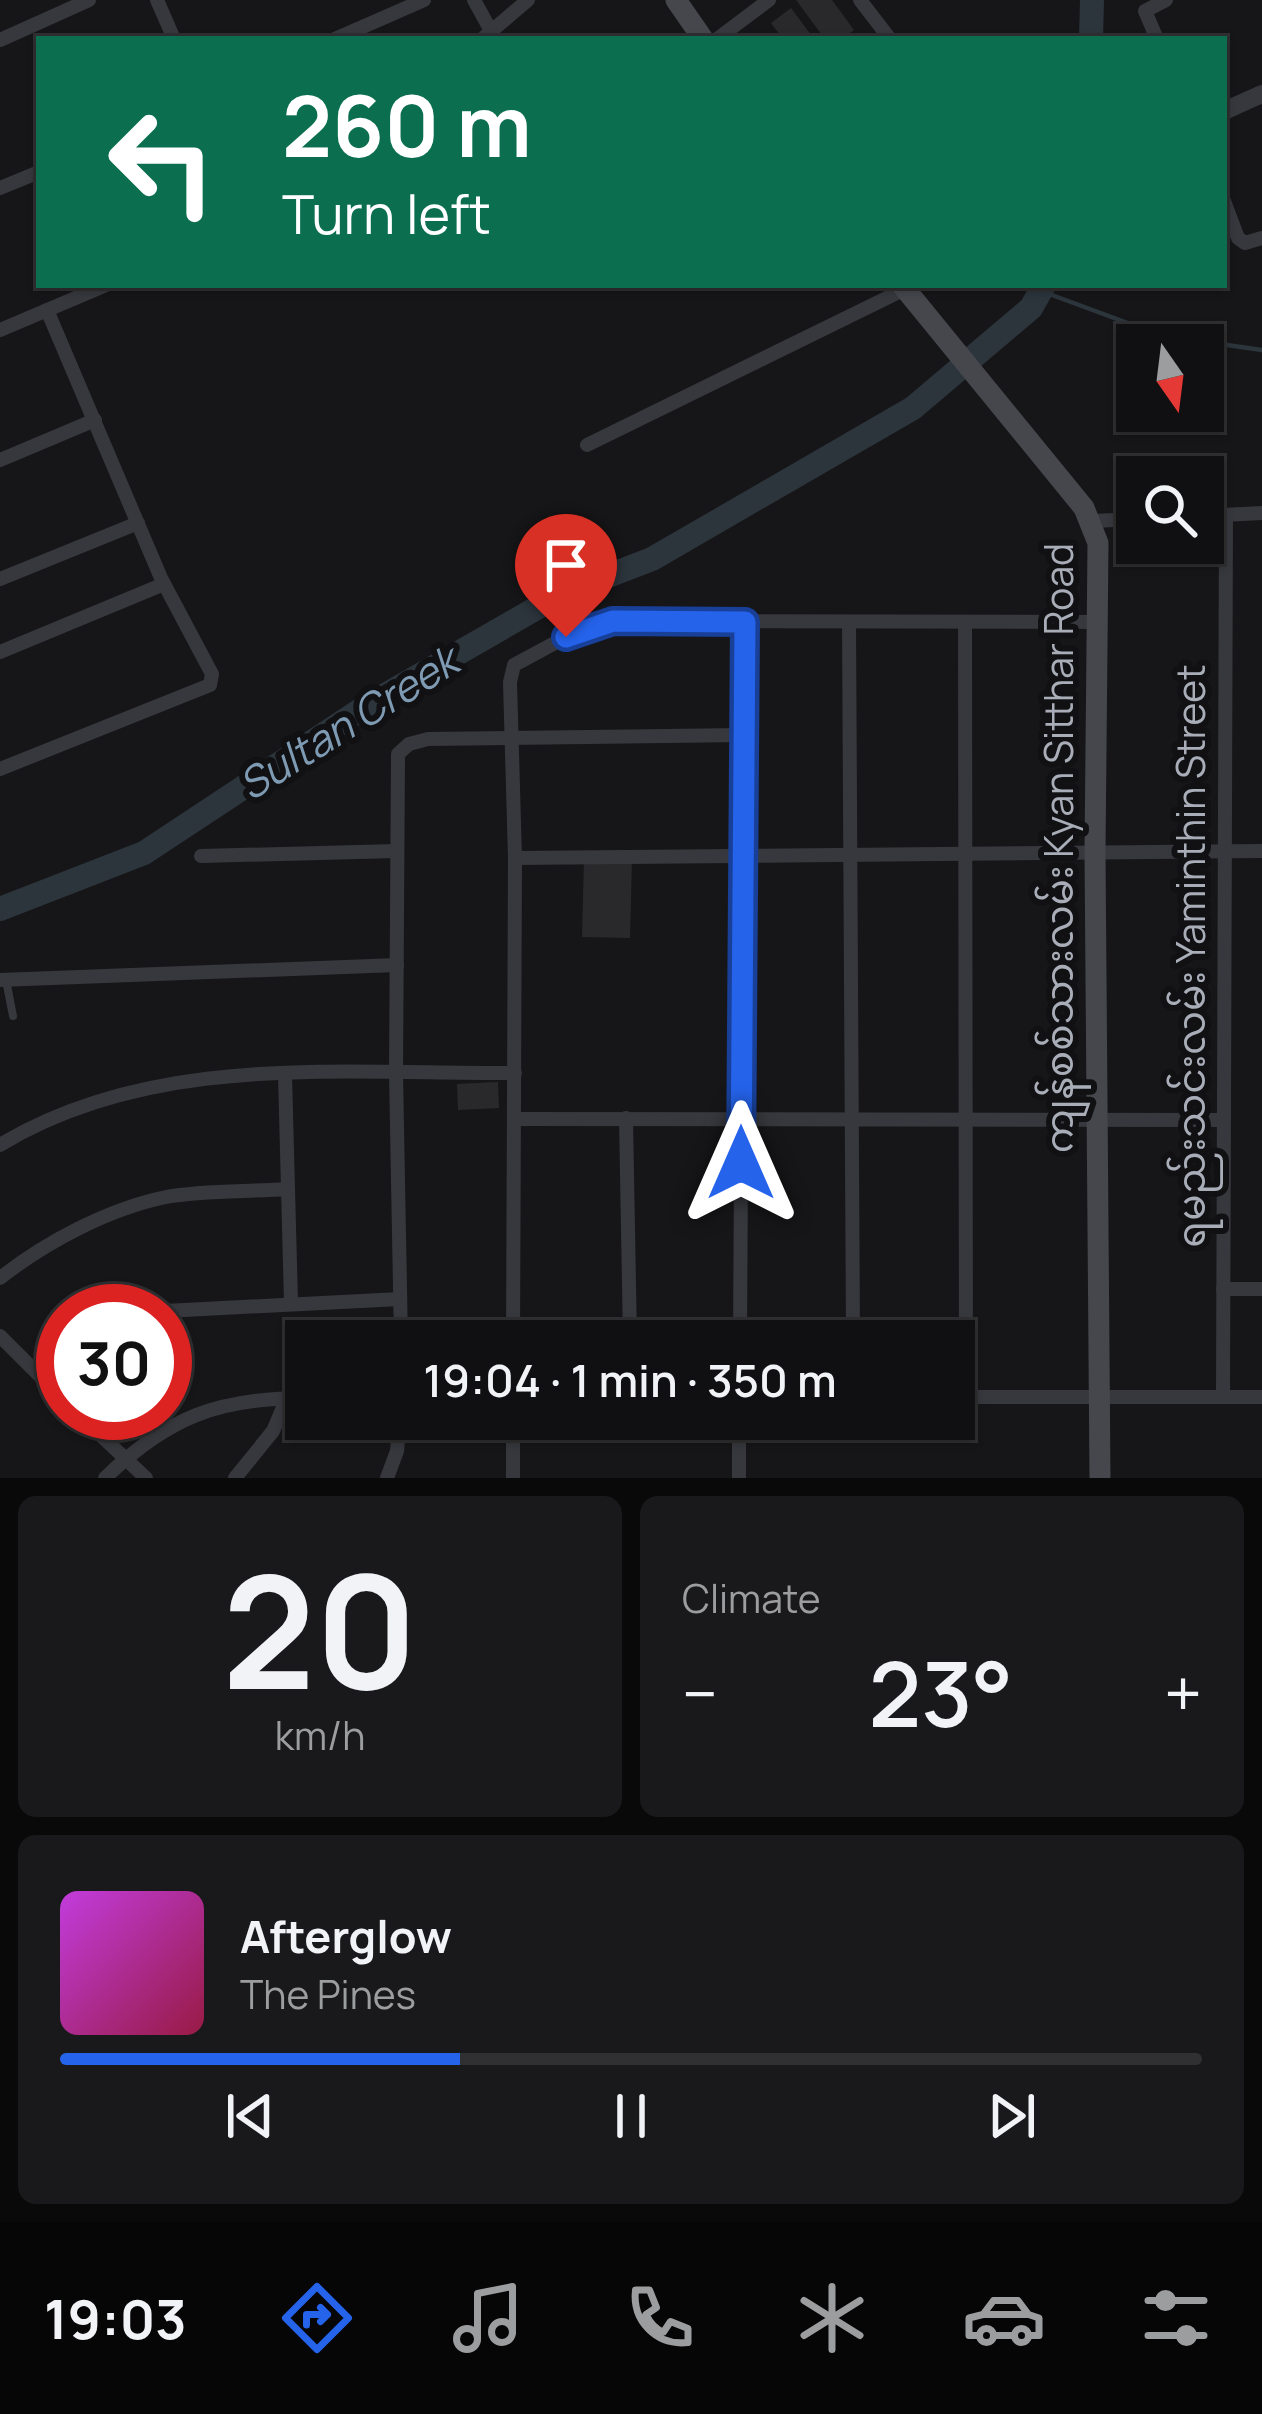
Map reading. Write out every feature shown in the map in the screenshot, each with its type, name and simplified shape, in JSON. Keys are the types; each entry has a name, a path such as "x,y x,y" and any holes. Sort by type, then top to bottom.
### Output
{"main road":[{"path":"676,0 702,36"},
{"name":"ကျန်စစ်သားလမ်း Kyan Sitthar Road","path":"904,288 1092,521 1099,543 1095,852 1100,1478"}],"street":[{"path":"0,40 89,0"},
{"path":"157,0 173,36"},
{"path":"342,36 424,0"},
{"path":"474,0 486,35 529,0"},
{"path":"721,36 769,0"},
{"path":"860,0 888,36"},
{"path":"1156,36 1145,11 1166,0"},
{"path":"37,23 42,36"},
{"path":"1227,110 1262,94"},
{"path":"0,188 36,173"},
{"path":"1227,210 1238,238 1245,243 1262,238"},
{"path":"0,330 99,288"},
{"path":"587,445 901,288"},
{"path":"0,769 210,685 212,674 164,584 47,310"},
{"path":"0,460 95,420"},
{"path":"1226,515 1262,513"},
{"name":"ရမည်းသင်းလမ်း Yaminthin Street","path":"1222,1396 1226,515"},
{"path":"1092,521 1116,520"},
{"path":"0,579 138,523"},
{"path":"0,652 164,584"},
{"path":"513,1320 515,858 510,682 514,665 528,654 613,621 1097,622"},
{"path":"740,1320 745,622"},
{"path":"849,622 853,1320"},
{"path":"962,1320 965,622"},
{"path":"400,1320 398,754 428,739 744,735"},
{"path":"201,856 396,851"},
{"path":"515,858 1262,851"},
{"path":"3,979 397,965"},
{"path":"0,1144 90,1102 212,1076 515,1073"},
{"path":"285,1075 291,1302"},
{"path":"626,1118 630,1320"},
{"path":"515,1119 1224,1120"},
{"path":"0,1278 48,1246 166,1197 286,1189"},
{"path":"1223,1289 1262,1289"},
{"path":"192,1310 400,1299"},
{"path":"0,1336 36,1371"},
{"path":"975,1397 1262,1396"},
{"path":"105,1478 140,1444 181,1419 214,1408 285,1398"},
{"path":"235,1478 273,1431 285,1403"},
{"path":"104,1440 146,1478"},
{"path":"387,1478 399,1440"},
{"path":"512,1440 513,1478"},
{"path":"739,1478 740,1440"}],"lane":[{"path":"3,979 13,1016"}],"building":[{"path":"796,0 832,0 854,30 846,36 823,36"},
{"path":"791,8 812,36 781,36 771,23"},
{"path":"584,858 632,859 630,938 582,937"},
{"path":"498,1082 499,1108 458,1110 457,1084"}],"waterway":[{"name":"Sultan Creek","path":"1091,36 1092,0"},
{"name":"Sultan Creek","path":"0,909 144,853 368,705 561,594 652,559 913,408 1031,308 1042,288"},
{"path":"1041,291 1130,324"},
{"path":"1224,345 1262,350"}],"route":[{"path":"566,637 613,621 745,622 741,1163"}]}
